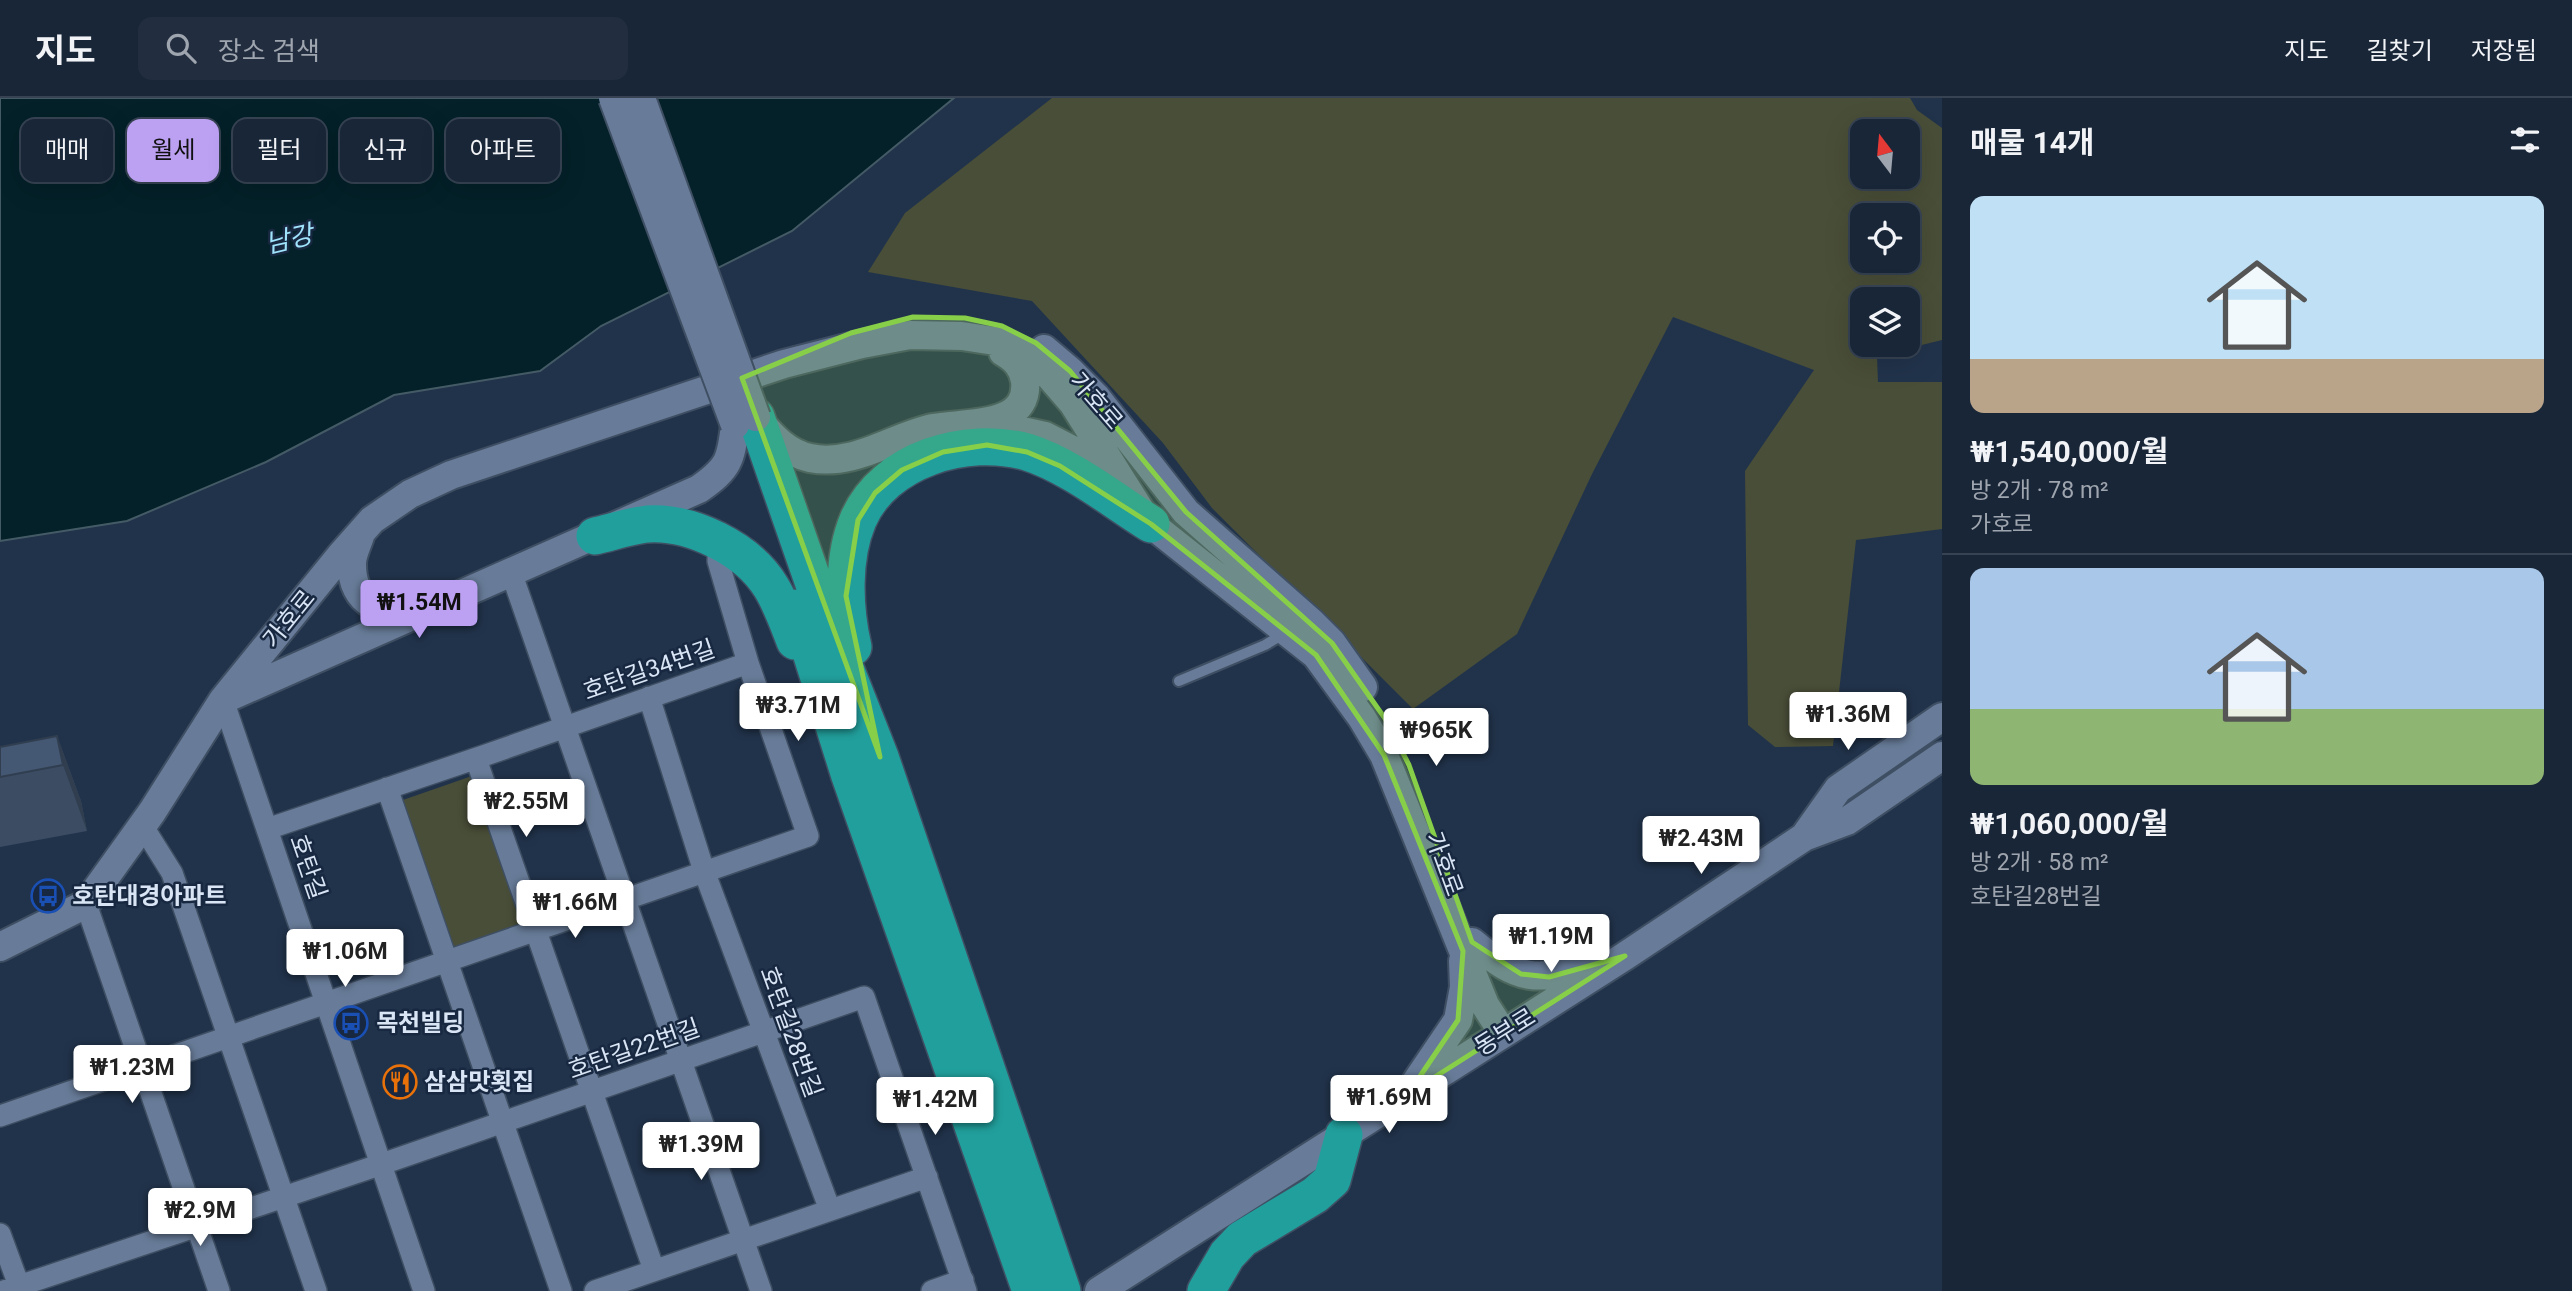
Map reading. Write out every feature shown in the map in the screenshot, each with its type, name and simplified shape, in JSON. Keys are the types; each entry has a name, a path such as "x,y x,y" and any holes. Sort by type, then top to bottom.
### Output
{"highway":[{"path":"745,421 830,630 864,765 1035,1272 1062,1291"},
{"path":"864,765 846,596 848,559 858,520 875,493 902,470 943,452 987,445 1027,452 1060,466 1151,524"},
{"path":"595,536 646,524 676,525 702,532 744,558 771,586 864,765"},
{"path":"1206,1291 1227,1255 1242,1240 1315,1195 1332,1180 1344,1135"}],"street":[{"path":"613,98 745,421 792,452 811,458 841,459 932,428 986,422 1008,415 1022,403 1025,384 1023,370 1011,356 989,344 962,336"},
{"path":"223,700 699,489 720,474 745,421 641,98"},
{"name":"가호로","path":"784,363 851,333 913,317 965,318 1002,326 1036,342 1070,371 1096,397 1186,512 1254,573 1293,621 1362,718 1384,755 1468,946 1485,1004 1503,1033"},
{"name":"가호로","path":"0,947 86,904 142,825 223,700 372,520 410,494 451,475 784,363 910,335 962,336 1001,342 1025,354 1047,373 1073,403 1123,485 1151,524 1293,621"},
{"path":"986,422 1045,436 1078,453 1254,573"},
{"path":"360,533 352,561 354,582 366,601 383,610 402,611 474,589"},
{"name":"호탄길34번길","path":"267,829 748,663 718,562 718,541"},
{"path":"512,572 565,726"},
{"path":"0,1116 808,836 748,663"},
{"name":"호탄길28번길","path":"649,697 704,871 830,1210"},
{"name":"호탄길","path":"223,700 424,1291"},
{"name":"동부로","path":"1804,837 1838,789 1942,717"},
{"name":"호탄길34번길","path":"565,726 625,899"},
{"name":"동부로","path":"1099,1291 1625,956 1804,837 1847,821 1942,756"},
{"path":"476,759 654,1270"},
{"path":"387,788 561,1291"},
{"path":"142,825 172,873 316,1291"},
{"path":"625,899 761,1291"},
{"path":"86,904 219,1291"},
{"path":"1408,1094 1458,1020 1468,946 1521,974 1549,977 1625,956"},
{"name":"호탄길22번길","path":"15,1289 864,997 927,1177"},
{"path":"595,1291 927,1177 964,1286 932,1291"},
{"path":"0,1234 15,1289"}],"lane":[{"path":"1179,681 1265,645 1293,621"}],"highlighted area":[{"path":"913,317 965,318 1002,326 1036,343 1070,371 1186,512 1332,643 1386,720 1409,765 1472,942 1521,974 1549,977 1625,956 1408,1094 1458,1020 1463,951 1384,755 1316,655 1151,524 1060,466 1027,452 987,445 943,452 902,470 875,493 858,520 846,596 880,757 742,378 851,333"}],"green space":[{"path":"1052,98 1910,98 1917,110 1942,128 1942,340 1920,345 1920,287 1850,287 1850,357 1877,357 1878,382 1942,382 1942,529 1856,540 1833,746 1775,747 1748,725 1745,471 1814,370 1673,317 1592,474 1517,634 1413,709 1212,508 1163,443 1032,301 868,272 905,213"},
{"path":"472,776 524,927 452,951 400,801"}],"water":[{"name":"남강","path":"0,98 954,98 792,231 601,326 540,371 394,395 266,462 127,521 0,541"}],"building":[{"path":"57,736 63,765 0,777 0,747"}],"place":[{"name":"호탄대경아파트","path":"48,896"},
{"name":"목천빌딩","path":"351,1023"},
{"name":"삼삼맛횟집","path":"400,1082"}]}
